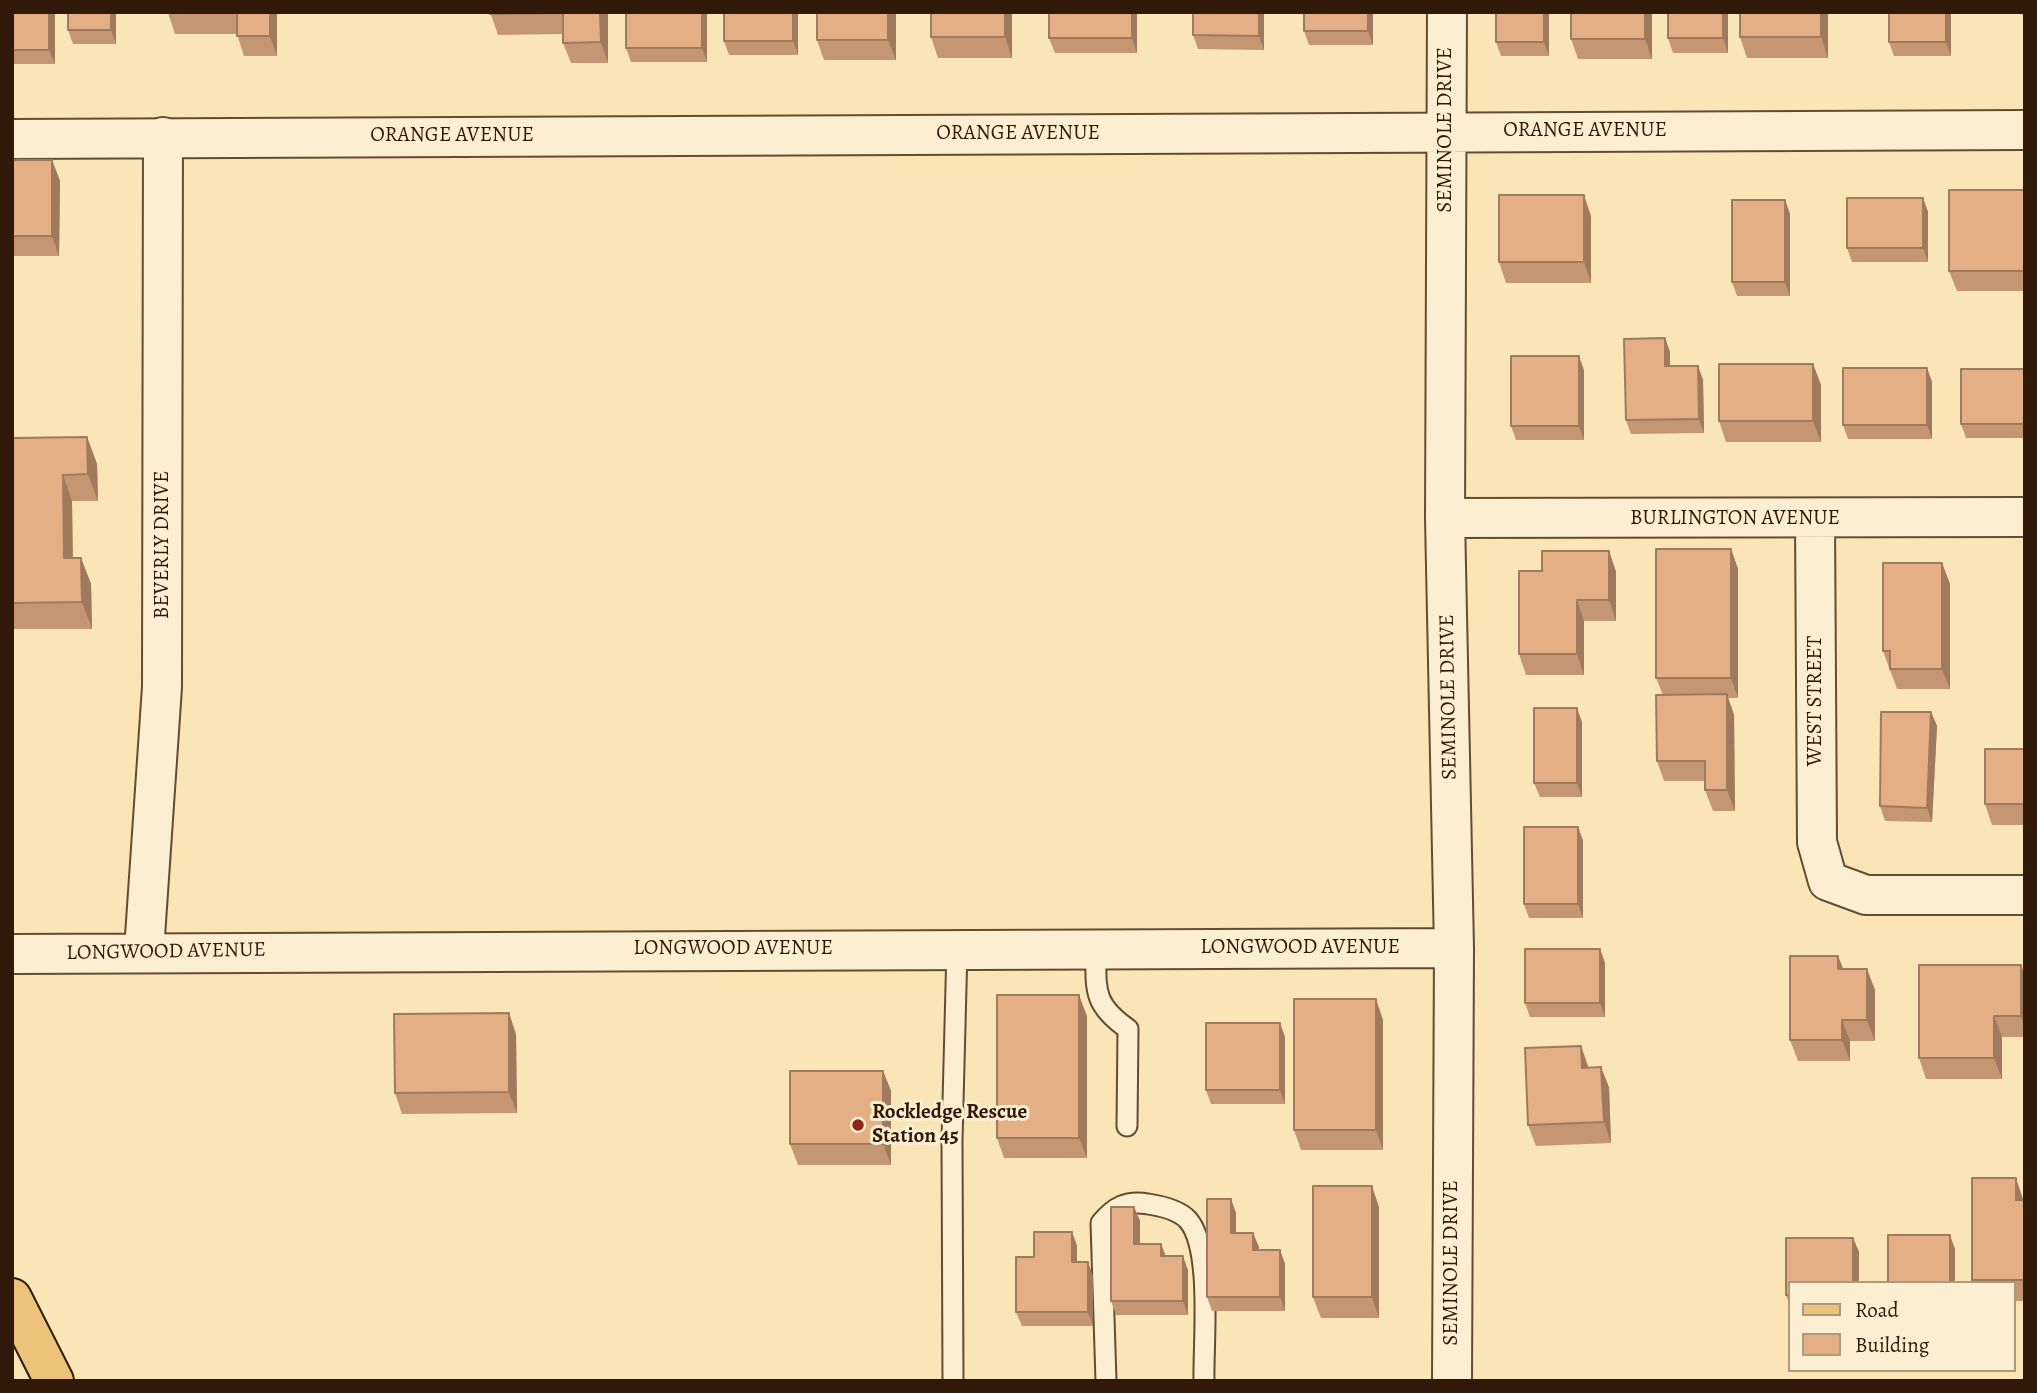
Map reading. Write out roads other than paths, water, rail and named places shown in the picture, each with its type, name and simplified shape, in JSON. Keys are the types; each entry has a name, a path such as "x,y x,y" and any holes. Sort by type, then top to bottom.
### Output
{"main road":[{"path":"12,1298 54,1381"}],"street":[{"name":"SEMINOLE DRIVE","path":"1447,12 1445,518 1454,948 1452,1381"},
{"name":"ORANGE AVENUE","path":"12,139 2025,130"},
{"name":"BEVERLY DRIVE","path":"145,951 162,687 163,137"},
{"name":"BURLINGTON AVENUE","path":"1445,518 1815,520 2025,517"},
{"name":"WEST STREET","path":"1815,520 1817,842 1828,881 1866,895 2025,895"},
{"name":"LONGWOOD AVENUE","path":"12,954 145,951 1454,948"}],"lane":[{"path":"953,1381 952,1141 957,948"},
{"path":"1096,948 1096,989 1107,1015 1128,1029 1127,1126"},
{"path":"1105,1381 1101,1223 1110,1212 1123,1204 1140,1202 1162,1206 1186,1217 1195,1231 1202,1265 1203,1381"}],"place":[{"name":"Rockledge Rescue Station 45","path":"858,1125"}]}
